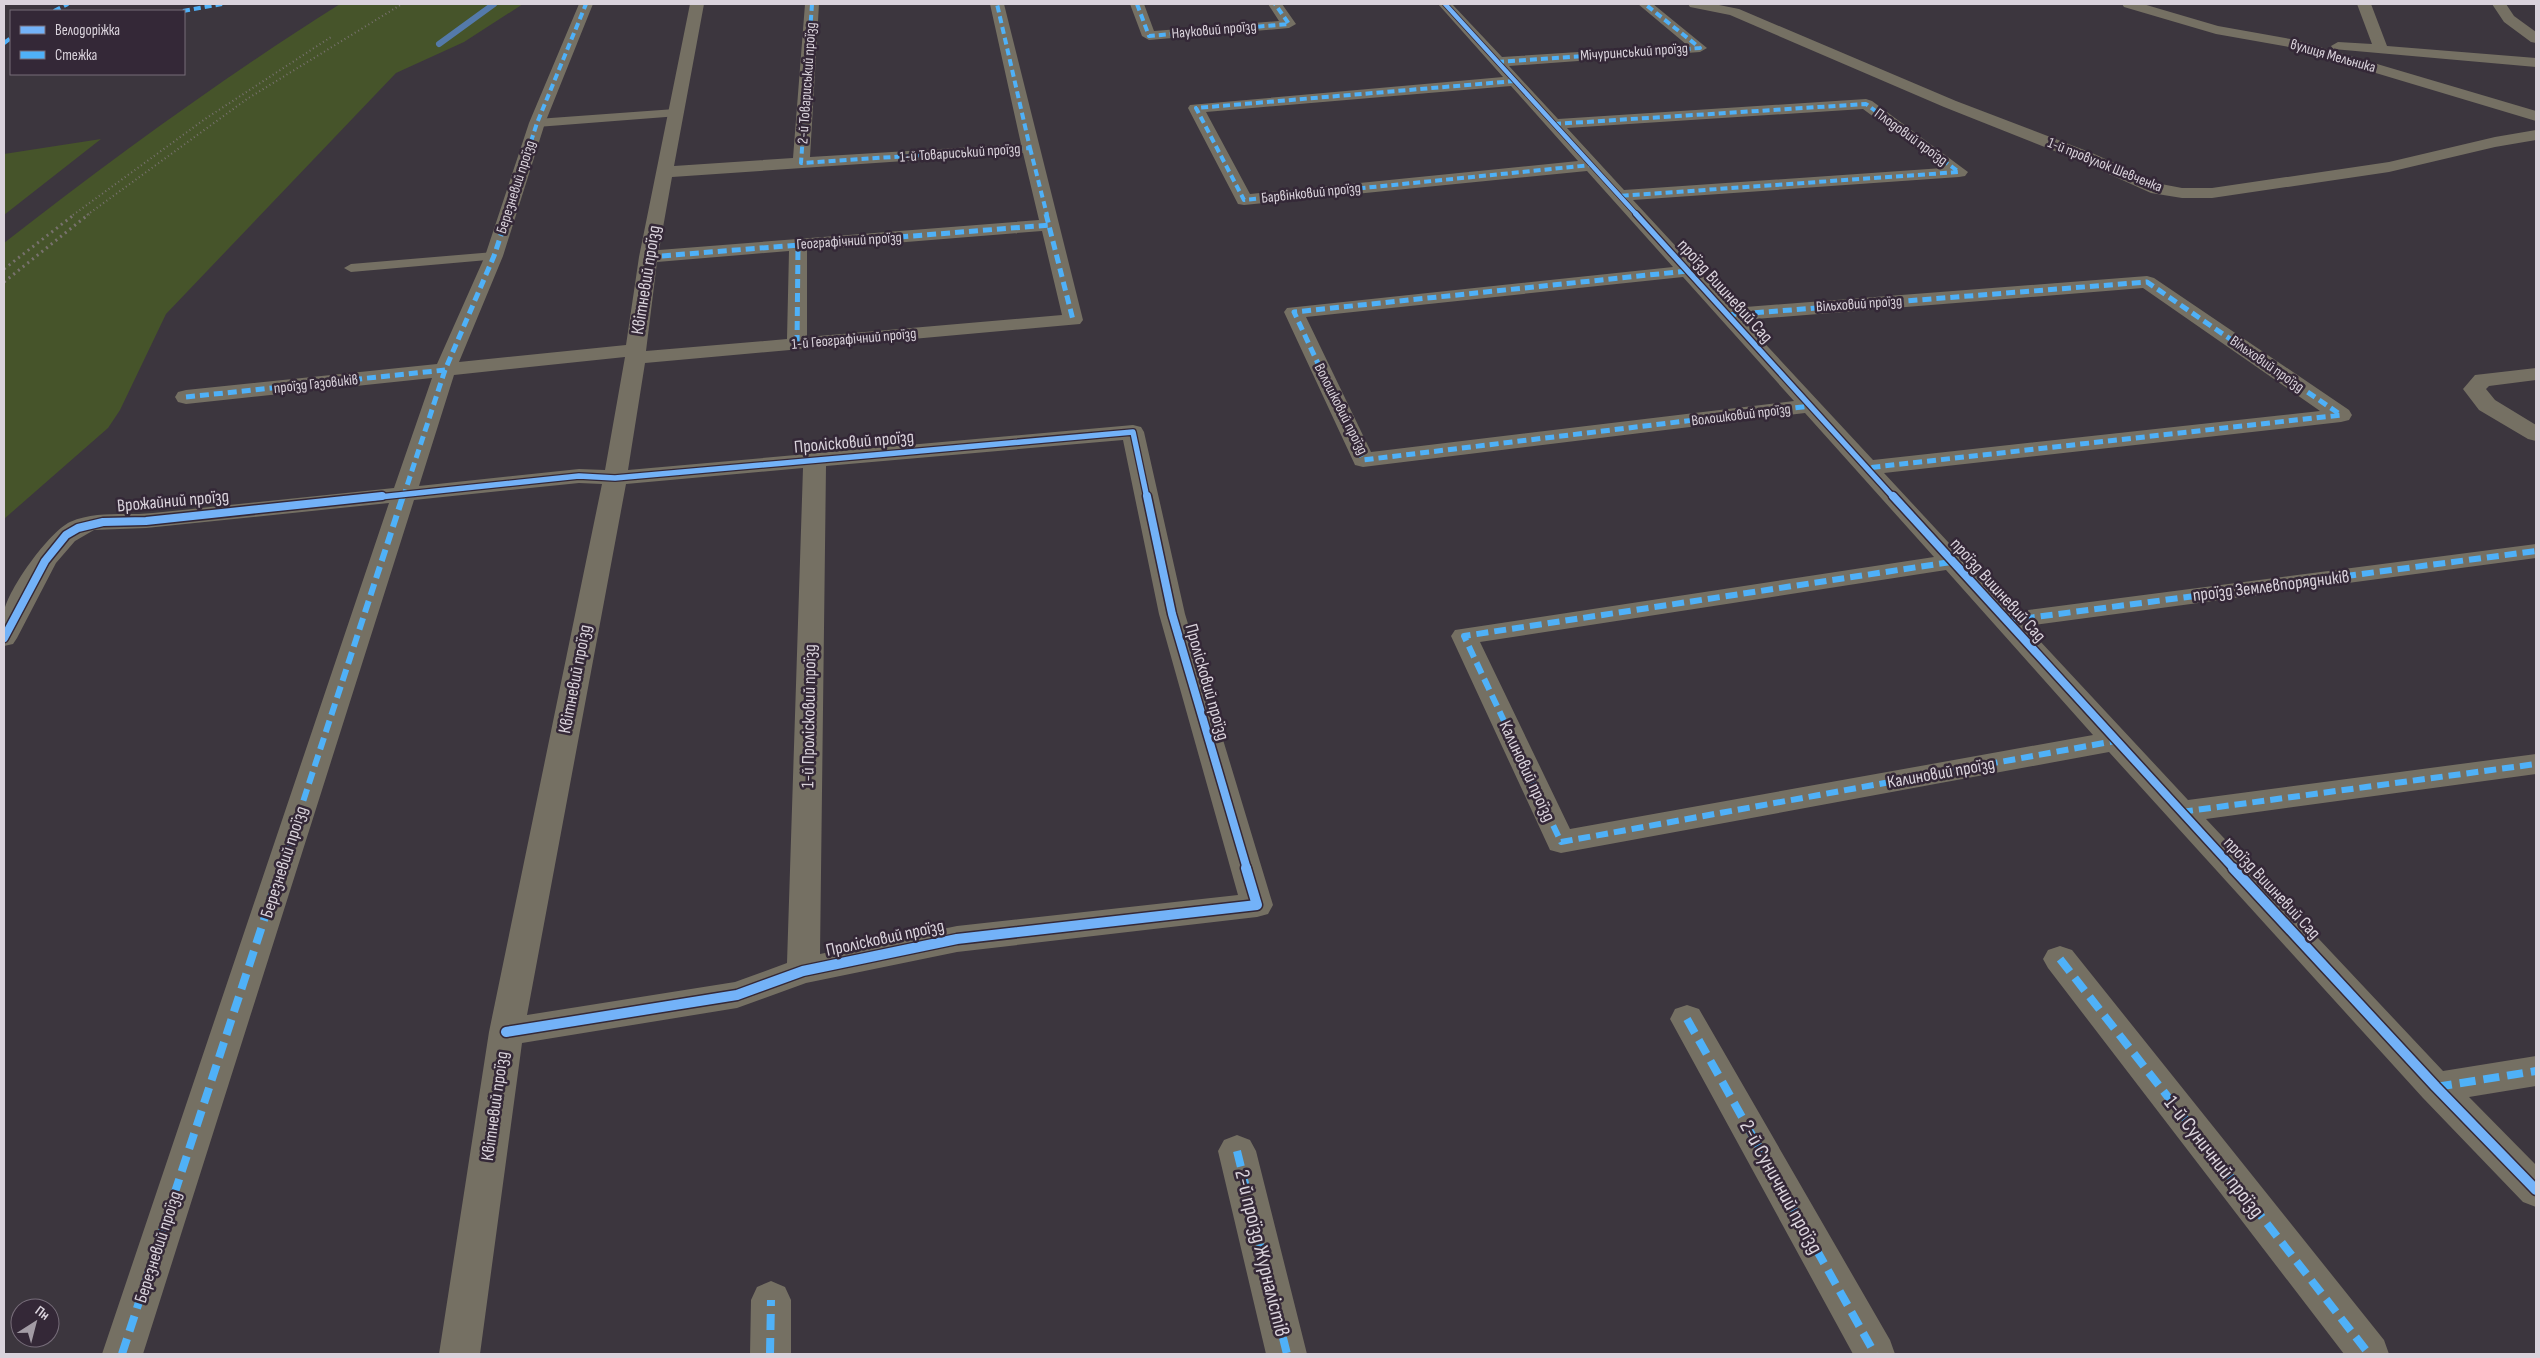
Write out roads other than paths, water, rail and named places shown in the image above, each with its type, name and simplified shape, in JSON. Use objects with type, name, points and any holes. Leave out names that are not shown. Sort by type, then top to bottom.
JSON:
[{"type":"street","name":"Березневий проїзд","points":[[122,1354],[406,494],[445,370],[494,256],[537,123],[586,4]]},
{"type":"street","name":"Квітневий проїзд","points":[[459,1354],[506,1032],[614,478],[635,354],[648,257],[697,4]]},
{"type":"street","name":"2-й Товариський проїзд","points":[[801,163],[812,4]]},
{"type":"street","name":"1-й Товариський проїзд","points":[[664,172],[1030,148],[996,4]]},
{"type":"street","name":"Науковий проїзд","points":[[1137,4],[1148,36],[1289,24],[1275,4]]},
{"type":"street","name":"проїзд Вишневий Сад","points":[[1445,4],[2114,741],[2436,1087],[2536,1190]]},
{"type":"street","name":"Мічуринський проїзд","points":[[1498,62],[1700,48],[1645,4]]},
{"type":"street","name":"1-й провулок Шевченка","points":[[1694,4],[1734,12],[1950,104],[2086,157],[2142,183],[2157,189],[2182,193],[2212,193],[2389,167],[2495,142],[2536,136]]},
{"type":"street","name":"вулиця Мельника","points":[[2129,4],[2216,30],[2291,43],[2536,116]]},
{"type":"street","points":[[2364,4],[2381,49]]},
{"type":"street","points":[[2499,4],[2509,19],[2536,39]]},
{"type":"street","points":[[2291,43],[2536,63]]},
{"type":"street","name":"Барвінковий проїзд","points":[[1515,81],[1196,108],[1244,200],[1591,165]]},
{"type":"street","name":"Плодовий проїзд","points":[[1554,124],[1866,104],[1959,172],[1620,196]]},
{"type":"street","points":[[1030,148],[1050,226]]},
{"type":"street","name":"Географічний проїзд","points":[[648,257],[1050,226]]},
{"type":"street","name":"1-й Географічний проїзд","points":[[635,354],[797,344],[1073,320],[1050,226]]},
{"type":"street","points":[[797,344],[798,245]]},
{"type":"street","name":"Волошковий проїзд","points":[[1687,271],[1294,312],[1362,460],[1810,406]]},
{"type":"street","name":"Вільховий проїзд","points":[[1727,315],[2147,282],[2341,415],[1866,468]]},
{"type":"street","points":[[445,370],[635,354]]},
{"type":"street","name":"проїзд Газовиків","points":[[186,397],[445,370]]},
{"type":"street","points":[[2536,374],[2484,380],[2474,389],[2488,405],[2536,434]]},
{"type":"street","name":"Пролісковий проїзд","points":[[406,494],[578,476],[614,478],[1133,432],[1172,614],[1257,905],[957,939],[803,971],[737,995],[506,1032]]},
{"type":"street","name":"1-й Пролісковий проїзд","points":[[803,971],[815,460]]},
{"type":"street","name":"Врожайний проїзд","points":[[4,638],[51,549],[77,528],[103,522],[146,520],[406,494]]},
{"type":"street","name":"проїзд Землевпорядників","points":[[2005,621],[2536,551]]},
{"type":"street","name":"Калиновий проїзд","points":[[1951,562],[1464,636],[1561,842],[2114,741]]},
{"type":"street","points":[[2182,812],[2536,764]]},
{"type":"street","name":"1-й Суничний проїзд","points":[[2060,960],[2368,1354]]},
{"type":"street","name":"2-й Суничний проїзд","points":[[1687,1019],[1875,1354]]},
{"type":"street","points":[[2436,1087],[2536,1071]]},
{"type":"street","name":"2-й проїзд Журналістів","points":[[1237,1151],[1287,1354]]},
{"type":"street","points":[[770,1354],[771,1300]]},
{"type":"lane","points":[[537,123],[675,114]]},
{"type":"lane","points":[[351,268],[494,256]]},
{"type":"waterway","points":[[439,44],[494,4]]},
{"type":"railway","points":[[87,215],[247,99],[402,4]]},
{"type":"railway","points":[[73,215],[205,119],[331,37]]},
{"type":"railway","points":[[4,269],[75,214]]},
{"type":"railway","points":[[4,282],[89,214]]}]
